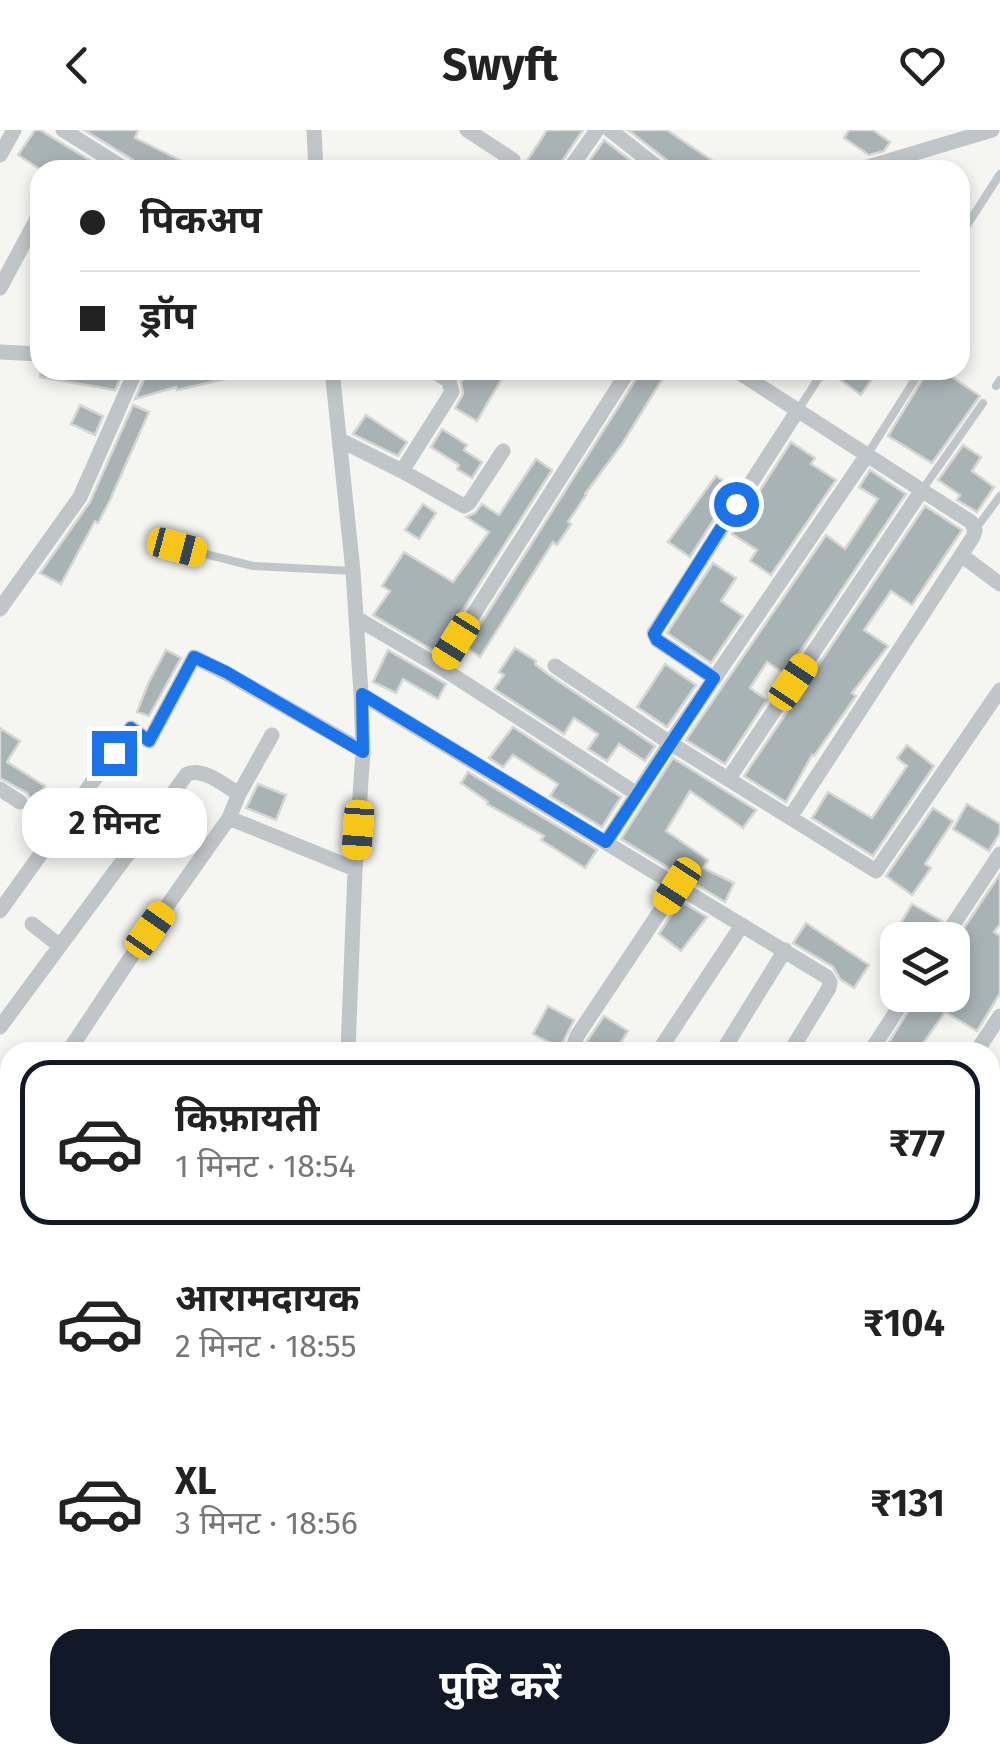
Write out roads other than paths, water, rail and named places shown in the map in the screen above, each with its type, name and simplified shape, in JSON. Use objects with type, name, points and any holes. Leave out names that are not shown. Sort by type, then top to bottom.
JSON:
[{"type":"street","points":[[0,156],[14,130]]},
{"type":"street","points":[[63,130],[111,160]]},
{"type":"street","points":[[314,130],[316,160]]},
{"type":"street","points":[[467,130],[513,160]]},
{"type":"street","points":[[576,160],[597,130]]},
{"type":"street","points":[[610,130],[648,160]]},
{"type":"street","points":[[892,160],[992,130]]},
{"type":"street","points":[[0,288],[30,232]]},
{"type":"street","points":[[0,352],[30,354]]},
{"type":"street","points":[[0,609],[80,496],[132,380]]},
{"type":"street","points":[[333,380],[362,694],[363,752],[348,1042]]},
{"type":"street","points":[[402,471],[452,392],[447,380]]},
{"type":"street","points":[[440,668],[623,380]]},
{"type":"street","points":[[756,380],[971,522],[976,530],[791,816]]},
{"type":"street","points":[[714,678],[657,640],[654,634],[798,410]]},
{"type":"street","points":[[340,440],[464,506],[503,451]]},
{"type":"street","points":[[606,842],[867,455]]},
{"type":"street","points":[[728,778],[922,490]]},
{"type":"street","points":[[961,555],[1000,584]]},
{"type":"street","points":[[356,618],[637,794]]},
{"type":"street","points":[[0,911],[131,728],[149,741],[194,657],[363,752]]},
{"type":"street","points":[[555,666],[876,872],[1000,690]]},
{"type":"street","points":[[362,694],[827,977],[830,988],[796,1042]]},
{"type":"street","points":[[75,1042],[228,818],[272,734]]},
{"type":"street","points":[[0,1027],[186,774],[201,772],[238,794]]},
{"type":"street","points":[[0,790],[20,802]]},
{"type":"street","points":[[228,818],[355,869]]},
{"type":"street","points":[[956,922],[1000,854]]},
{"type":"street","points":[[575,1042],[677,886]]},
{"type":"street","points":[[32,924],[60,946]]},
{"type":"street","points":[[665,1042],[742,925]]},
{"type":"street","points":[[728,1042],[785,950]]},
{"type":"street","points":[[877,1042],[897,1012]]},
{"type":"street","points":[[983,1042],[1000,1016]]},
{"type":"lane","points":[[970,220],[1000,174]]},
{"type":"lane","points":[[798,410],[818,380]]},
{"type":"lane","points":[[867,455],[916,380]]},
{"type":"lane","points":[[922,490],[983,403]]},
{"type":"lane","points":[[976,530],[1000,496]]},
{"type":"lane","points":[[177,547],[253,566],[353,571]]}]
